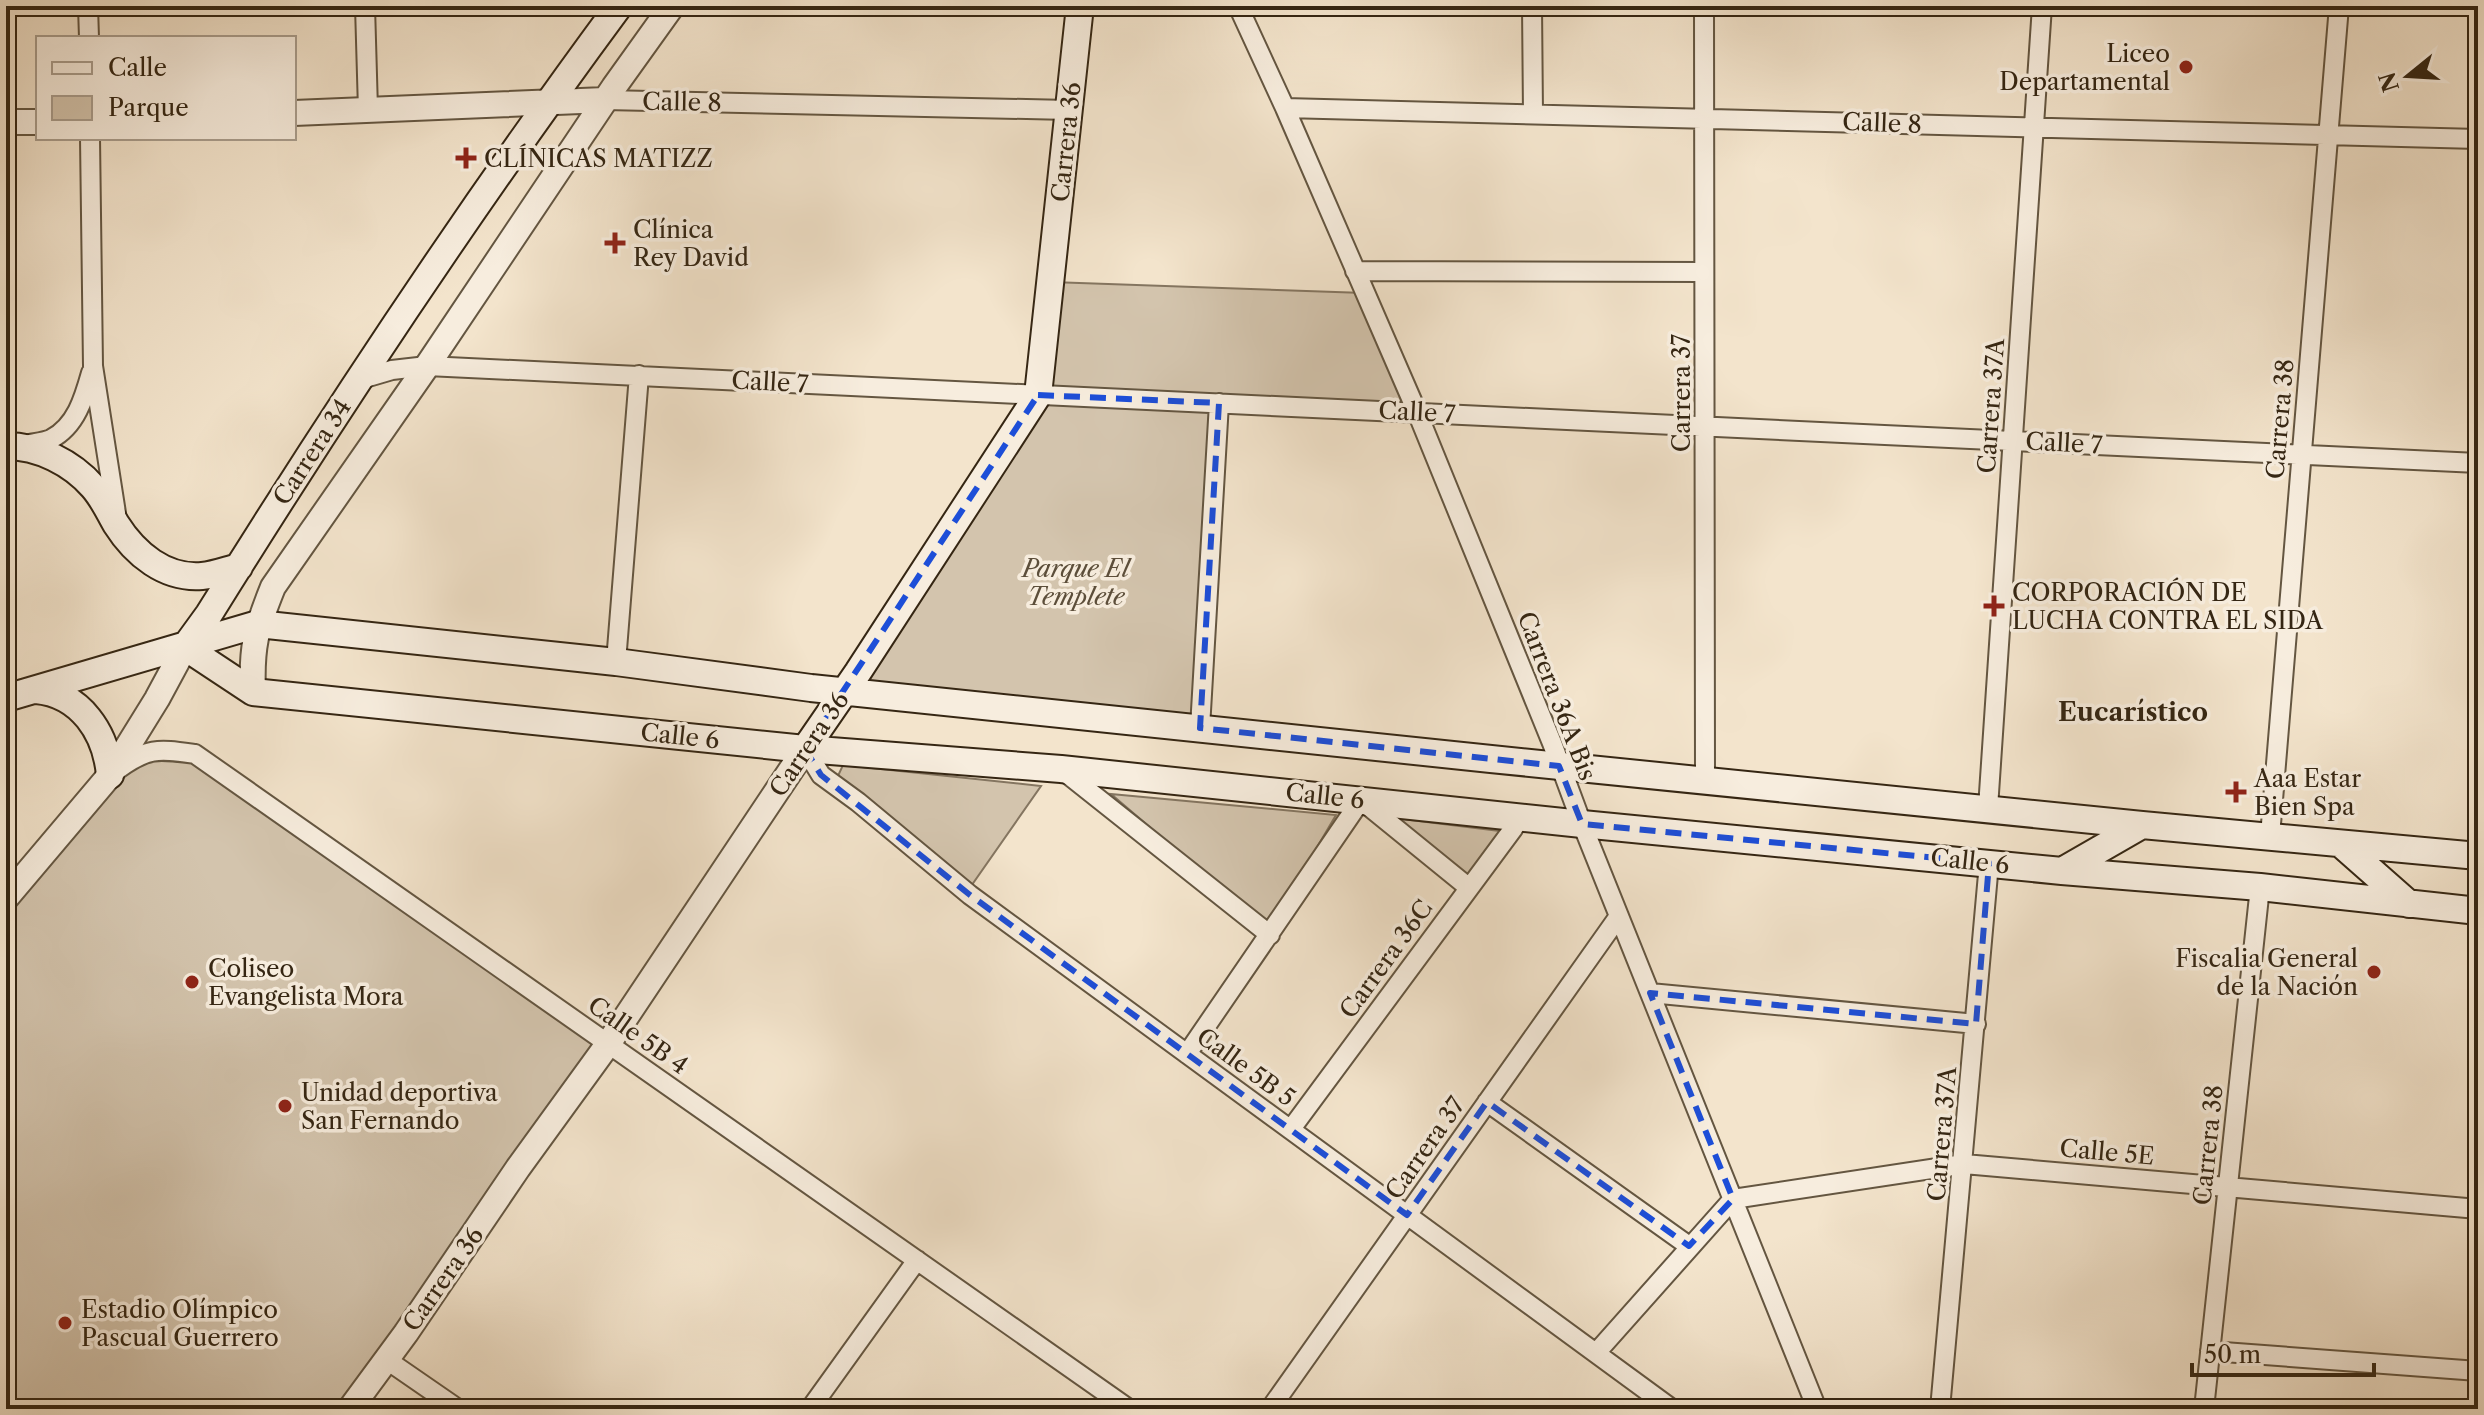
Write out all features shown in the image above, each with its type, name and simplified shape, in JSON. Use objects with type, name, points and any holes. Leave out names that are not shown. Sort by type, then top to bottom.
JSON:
[{"type":"main road","name":"Carrera 34","points":[[185,647],[358,380],[548,103],[619,6]]},
{"type":"main road","name":"Carrera 36","points":[[805,749],[1038,395],[1080,6]]},
{"type":"main road","points":[[14,446],[66,463],[80,474],[96,490],[133,548],[160,568],[178,574],[202,576],[239,567]]},
{"type":"main road","points":[[6,698],[258,624],[616,662],[844,692],[2142,825],[2478,856]]},
{"type":"main road","name":"Calle 6","points":[[185,647],[253,692],[805,749],[1061,769],[1582,824],[2260,887],[2478,911]]},
{"type":"main road","points":[[33,690],[52,692],[88,716],[100,734],[108,755],[110,775]]},
{"type":"main road","points":[[2062,871],[2142,825]]},
{"type":"main road","points":[[2341,844],[2409,904]]},
{"type":"street","points":[[88,6],[89,36]]},
{"type":"street","points":[[365,6],[368,110]]},
{"type":"street","name":"Carrera 34","points":[[253,692],[252,659],[258,624],[273,587],[672,6]]},
{"type":"street","name":"Carrera 36A Bis","points":[[1238,6],[1417,412],[1817,1409]]},
{"type":"street","points":[[1532,6],[1533,114]]},
{"type":"street","name":"Carrera 37","points":[[1704,6],[1705,780]]},
{"type":"street","name":"Carrera 37A","points":[[1988,808],[2042,6]]},
{"type":"street","name":"Carrera 38","points":[[2270,836],[2339,6]]},
{"type":"street","name":"Calle 8","points":[[296,113],[605,100],[1069,110]]},
{"type":"street","name":"Calle 8","points":[[1285,108],[2478,139]]},
{"type":"street","points":[[6,122],[36,122]]},
{"type":"street","points":[[90,140],[93,366],[118,527]]},
{"type":"street","points":[[1355,271],[1704,272]]},
{"type":"street","points":[[14,446],[50,439],[67,426],[79,409],[93,366]]},
{"type":"street","name":"Calle 7","points":[[358,380],[392,370],[427,366],[2478,463]]},
{"type":"street","points":[[616,662],[639,375]]},
{"type":"street","points":[[1200,728],[1219,403]]},
{"type":"street","name":"Carrera 34","points":[[6,898],[110,775],[185,647]]},
{"type":"street","name":"Carrera 36","points":[[350,1409],[608,1044],[805,749]]},
{"type":"street","name":"Calle 5B 5","points":[[805,749],[821,775],[970,895],[1672,1409]]},
{"type":"street","name":"Calle 5B 4","points":[[110,775],[151,750],[195,754],[1129,1409]]},
{"type":"street","points":[[1061,769],[1270,935]]},
{"type":"street","points":[[1187,1054],[1361,800],[1468,887]]},
{"type":"street","name":"Carrera 36C","points":[[1291,1129],[1520,817]]},
{"type":"street","name":"Carrera 37A","points":[[1940,1409],[1989,863]]},
{"type":"street","name":"Carrera 38","points":[[2204,1409],[2260,887]]},
{"type":"street","name":"Carrera 37","points":[[1270,1409],[1619,916]]},
{"type":"street","points":[[1650,993],[1976,1024]]},
{"type":"street","points":[[1487,1102],[1689,1246]]},
{"type":"street","name":"Calle 5E","points":[[1733,1199],[1964,1164],[2478,1209]]},
{"type":"street","points":[[1596,1353],[1733,1199]]},
{"type":"street","points":[[810,1409],[917,1260]]},
{"type":"street","points":[[2210,1351],[2478,1371]]},
{"type":"street","points":[[387,1360],[458,1409]]},
{"type":"highlighted area","points":[[1038,395],[1219,403],[1200,728],[1559,766],[1582,824],[1989,863],[1976,1024],[1650,993],[1733,1199],[1689,1246],[1487,1102],[1407,1215],[970,895],[821,775],[805,749]]},
{"type":"green space","name":"Parque El Templete","points":[[1051,282],[1364,293],[1417,412],[1219,403],[1200,728],[873,694],[858,672],[1038,395]]},
{"type":"green space","name":"Unidad deportiva San Fernando","points":[[195,754],[608,1044],[350,1409],[6,1409],[6,898],[132,759]]},
{"type":"green space","points":[[843,765],[1041,786],[969,889],[837,778]]},
{"type":"green space","points":[[1111,794],[1336,815],[1269,929]]},
{"type":"green space","points":[[1394,818],[1508,832],[1467,882]]},
{"type":"place","name":"Liceo Departamental","points":[[2186,67]]},
{"type":"place","name":"CLÍNICAS MATIZZ","points":[[466,158]]},
{"type":"place","name":"Clínica Rey David","points":[[615,243]]},
{"type":"place","name":"CORPORACIÓN DE LUCHA CONTRA EL SIDA","points":[[1994,606]]},
{"type":"place","name":"Aaa Estar Bien Spa","points":[[2236,792]]},
{"type":"place","name":"Fiscalia General de la Nación","points":[[2374,972]]},
{"type":"place","name":"Coliseo Evangelista Mora","points":[[192,982]]},
{"type":"place","name":"Unidad deportiva San Fernando","points":[[285,1106]]},
{"type":"place","name":"Estadio Olímpico Pascual Guerrero","points":[[65,1323]]},
{"type":"district","name":"Eucarístico","points":[[2133,712]]}]
